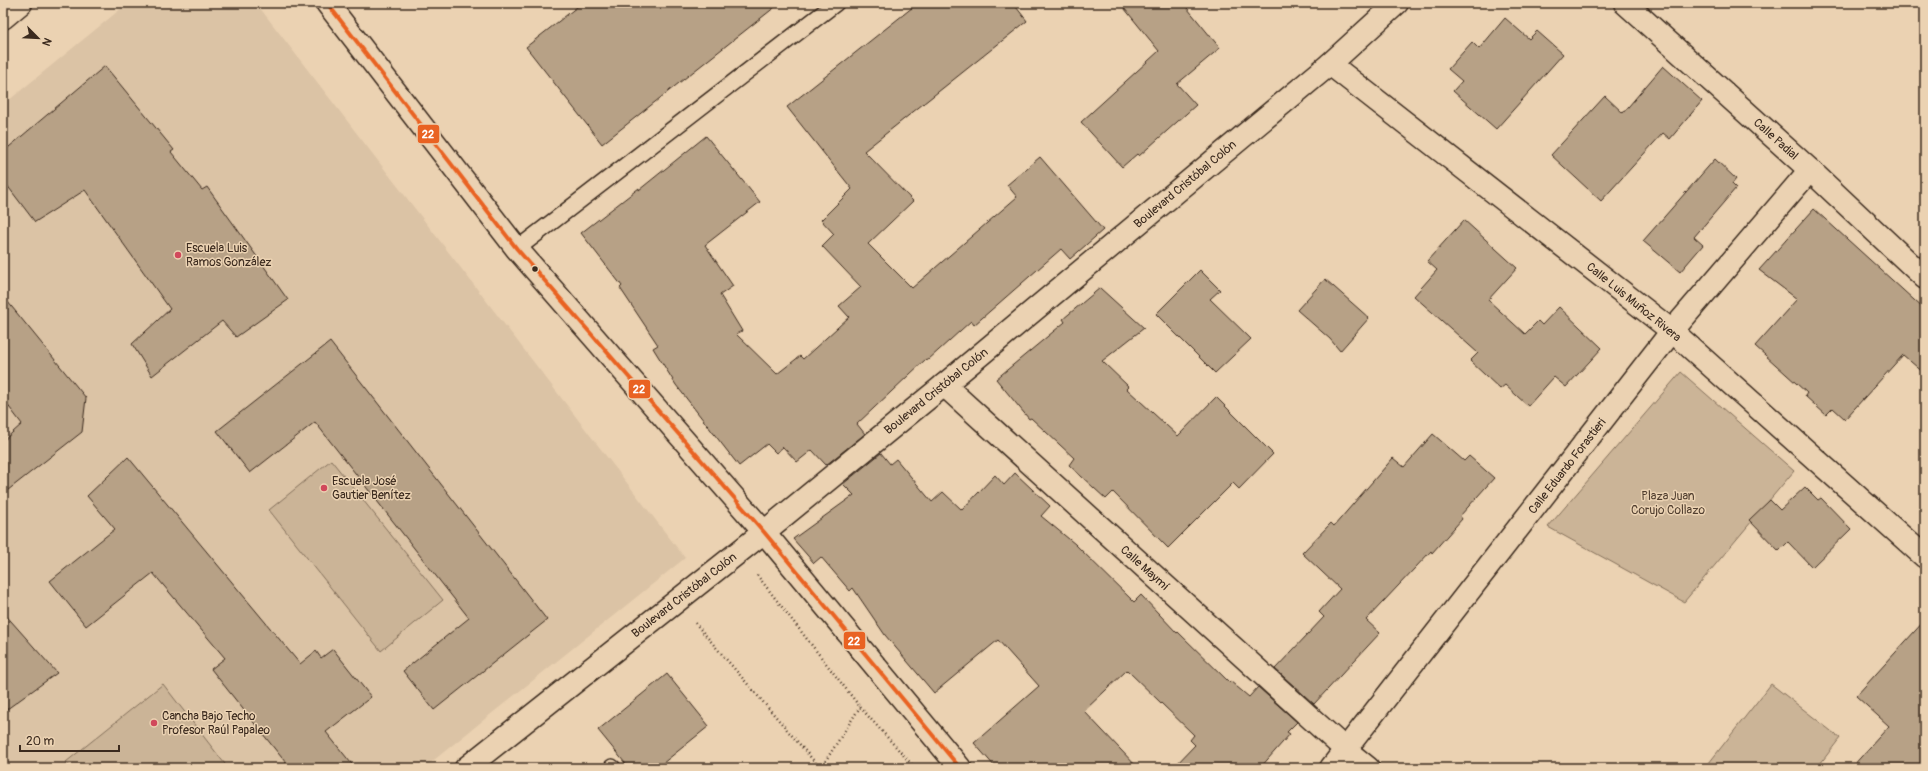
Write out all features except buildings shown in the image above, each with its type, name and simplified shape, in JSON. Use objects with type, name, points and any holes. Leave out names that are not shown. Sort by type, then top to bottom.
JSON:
[{"type":"main road","points":[[3,18],[21,3]]},
{"type":"main road","points":[[327,3],[517,249],[764,532],[960,768]]},
{"type":"main road","name":"Boulevard Cristóbal Colón","points":[[466,768],[764,532],[944,385],[1330,64],[1397,3]]},
{"type":"main road","name":"Calle Padial","points":[[1625,3],[1810,170],[1925,278]]},
{"type":"main road","name":"Calle Luis Muñoz Rivera","points":[[1330,64],[1672,332],[1925,557]]},
{"type":"main road","name":"Calle Eduardo Forastieri","points":[[1331,768],[1346,751],[1672,332],[1810,170]]},
{"type":"main road","name":"Calle Maymí","points":[[944,385],[1346,751],[1368,768]]},
{"type":"lane","points":[[517,249],[836,3]]},
{"type":"path","points":[[753,570],[860,707],[915,768]]},
{"type":"path","points":[[690,618],[821,768],[860,707]]},
{"type":"shaded area","name":"Escuela José Gautier Benítez","points":[[128,3],[256,3],[685,558],[424,768],[3,768],[3,105]]},
{"type":"green space","name":"Plaza Juan Corujo Collazo","points":[[1681,372],[1794,471],[1684,602],[1548,527]]},
{"type":"green space","points":[[331,460],[443,600],[381,651],[269,510]]},
{"type":"green space","name":"Cancha Bajo Techo Profesor Raúl Papaleo","points":[[163,684],[228,768],[71,768],[66,762]]},
{"type":"green space","points":[[1771,684],[1840,738],[1817,768],[1705,768]]},
{"type":"transit line","name":"22","points":[[327,3],[517,249],[764,532],[960,768]]},
{"type":"place","name":"Escuela Luis Ramos González","points":[[178,255]]},
{"type":"place","name":"Escuela José Gautier Benítez","points":[[324,488]]},
{"type":"place","name":"Cancha Bajo Techo Profesor Raúl Papaleo","points":[[154,723]]}]
